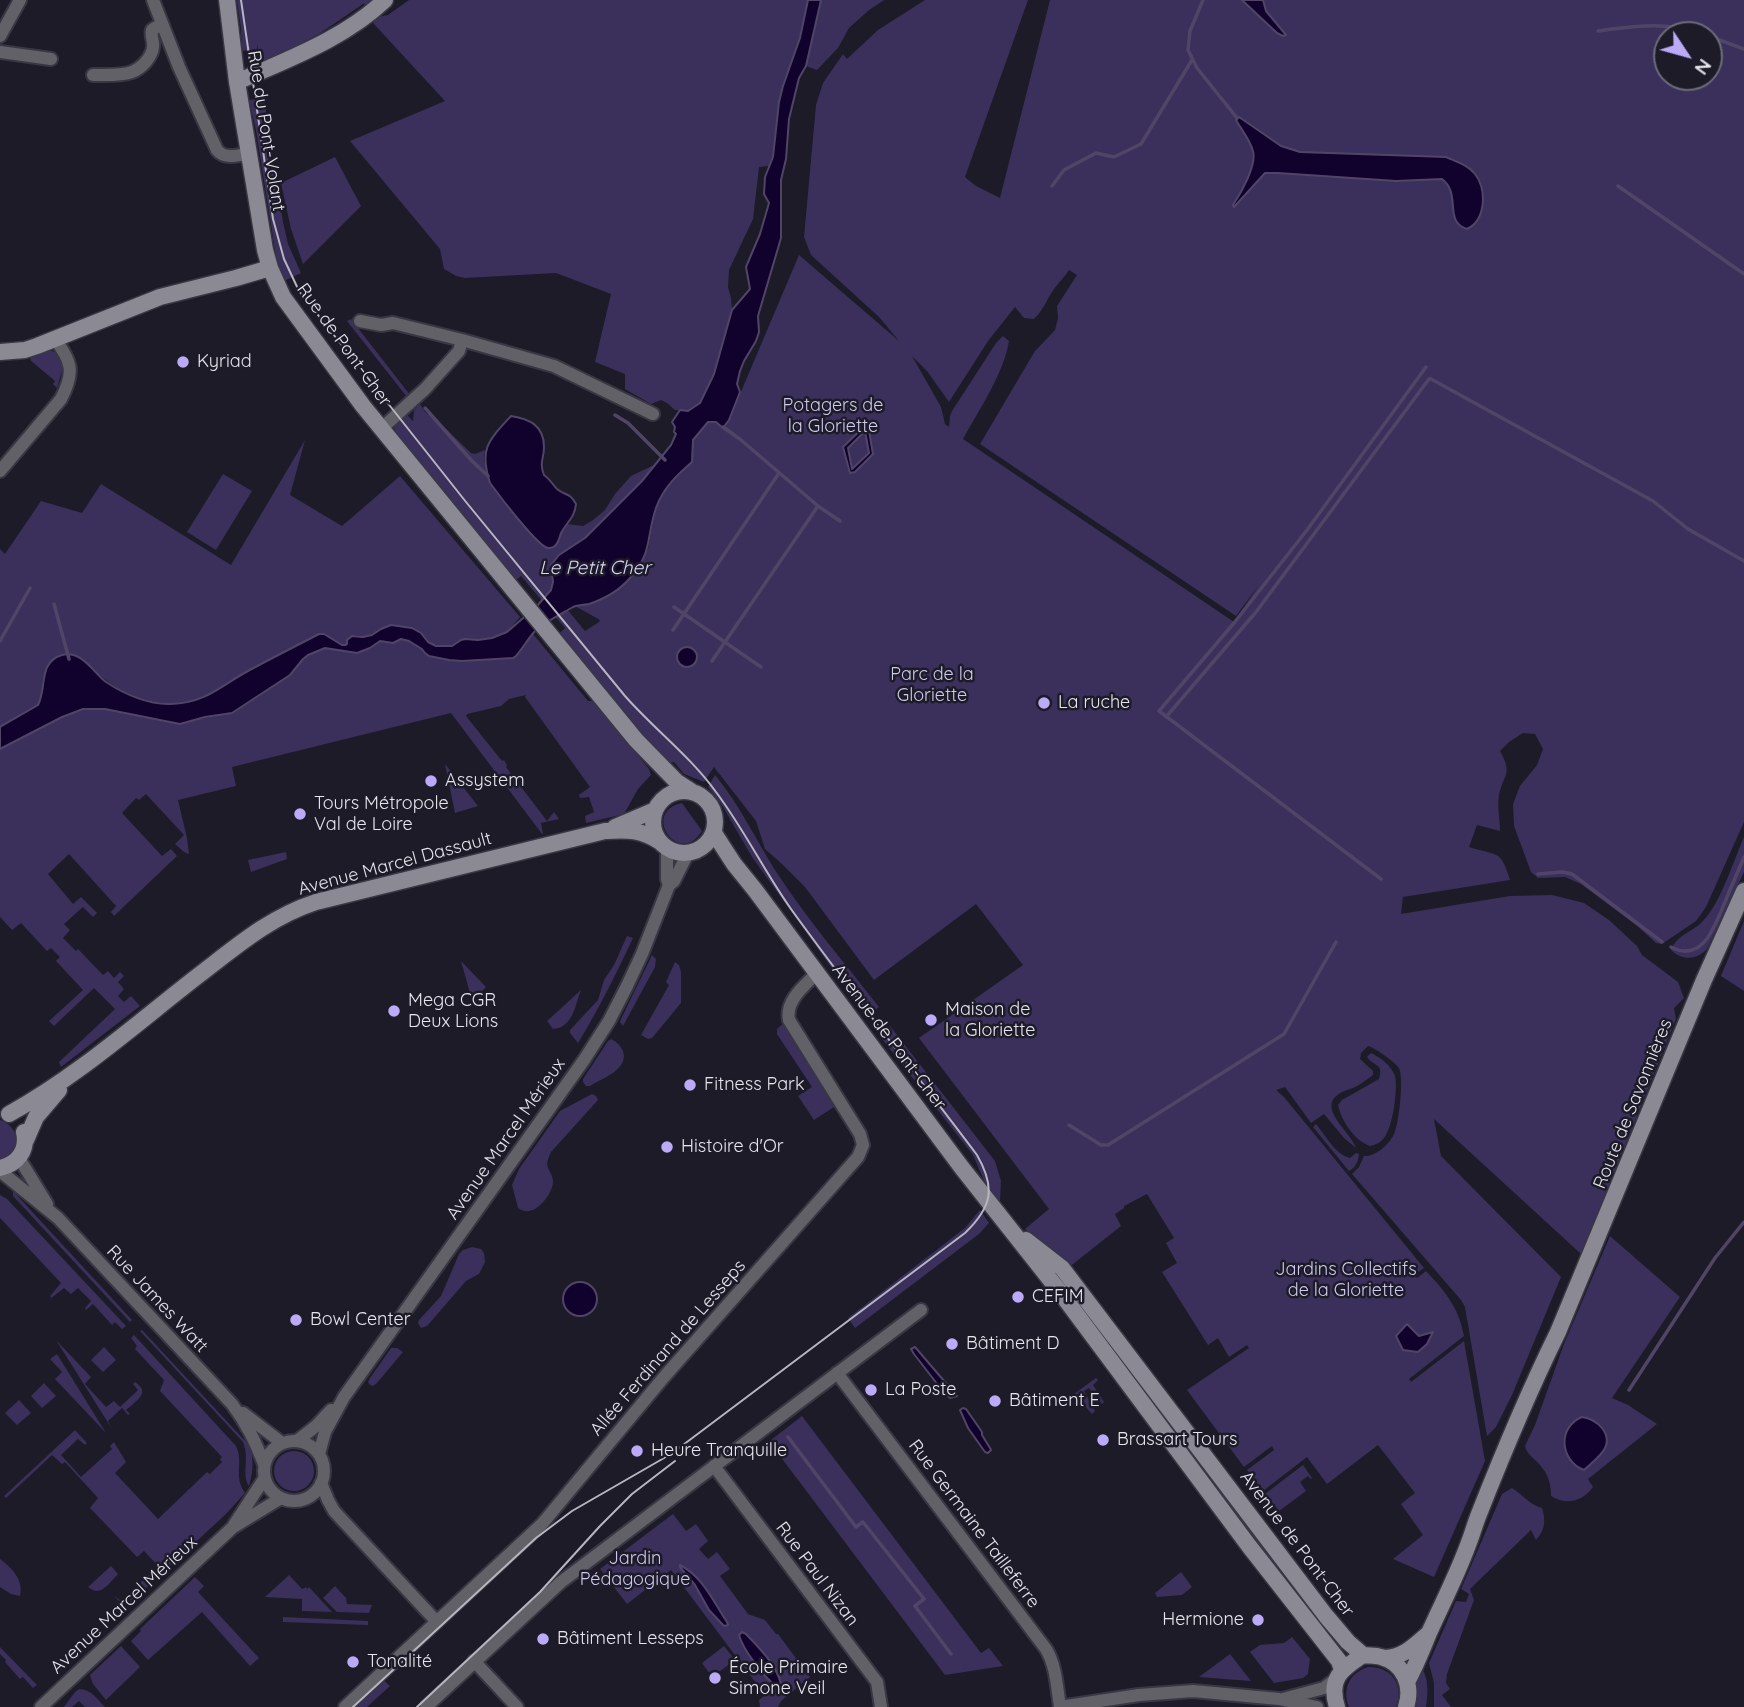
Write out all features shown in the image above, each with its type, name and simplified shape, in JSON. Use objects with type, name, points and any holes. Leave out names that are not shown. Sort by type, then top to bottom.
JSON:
[{"type":"main road","name":"Rue du Pont-Volant","points":[[227,0],[237,82],[270,268]]},
{"type":"main road","points":[[237,82],[330,40],[368,15],[385,0]]},
{"type":"main road","points":[[0,352],[25,350],[160,297],[270,268]]},
{"type":"main road","name":"Rue de Pont-Cher","points":[[270,268],[291,309],[381,429],[653,759]]},
{"type":"main road","points":[[653,759],[677,782],[706,800],[715,815],[714,833],[705,845],[694,851],[677,853],[664,845],[653,827],[653,818],[659,805],[671,794],[691,791]]},
{"type":"main road","points":[[653,759],[658,772],[659,805]]},
{"type":"main road","name":"Avenue Marcel Dassault","points":[[605,831],[659,805]]},
{"type":"main road","name":"Avenue Marcel Dassault","points":[[5,1112],[35,1099],[77,1071],[257,930],[292,911],[316,902],[605,831],[640,832],[664,845]]},
{"type":"main road","name":"Avenue de Pont-Cher","points":[[714,833],[734,864],[1013,1234],[1060,1292],[1249,1546],[1339,1661],[1340,1674]]},
{"type":"main road","name":"Avenue de Pont-Cher","points":[[694,851],[734,864]]},
{"type":"main road","name":"Route de Savonnières","points":[[1408,1682],[1744,891]]},
{"type":"main road","name":"Avenue Marcel Dassault","points":[[19,1158],[36,1117],[77,1071]]},
{"type":"main road","points":[[5,1112],[21,1124],[26,1140]]},
{"type":"main road","points":[[0,1170],[19,1158]]},
{"type":"main road","name":"Avenue de Pont-Cher","points":[[1013,1234],[1023,1238],[1062,1268],[1326,1616],[1363,1655]]},
{"type":"main road","name":"Route de Savonnières","points":[[1385,1658],[1409,1651],[1430,1632]]},
{"type":"main road","points":[[1337,1707],[1334,1695],[1340,1674],[1352,1661],[1363,1655],[1385,1658],[1399,1668],[1408,1682],[1406,1707]]},
{"type":"street","points":[[0,37],[20,0]]},
{"type":"street","points":[[153,0],[178,67],[216,150],[222,156],[250,153]]},
{"type":"street","points":[[93,75],[126,73],[138,69],[152,52],[151,33],[162,25]]},
{"type":"street","points":[[0,52],[51,59]]},
{"type":"street","points":[[360,321],[381,326],[393,323],[554,366],[653,414]]},
{"type":"street","points":[[0,471],[65,392],[71,369],[66,354],[55,339]]},
{"type":"street","points":[[381,429],[425,389],[459,351],[462,340]]},
{"type":"street","name":"Avenue Marcel Mérieux","points":[[664,845],[669,885]]},
{"type":"street","name":"Avenue Marcel Mérieux","points":[[319,1454],[325,1432],[344,1397],[584,1060],[609,1020],[642,954],[669,885],[694,851]]},
{"type":"street","name":"Allée Ferdinand de Lesseps","points":[[345,1707],[542,1524],[664,1377],[858,1157],[863,1145],[860,1134],[789,1020],[792,1001],[817,973]]},
{"type":"street","name":"Rue James Watt","points":[[19,1158],[58,1218],[232,1404],[247,1425],[264,1464]]},
{"type":"street","name":"Rue James Watt","points":[[0,1170],[58,1218]]},
{"type":"street","points":[[426,1707],[561,1582],[921,1310]]},
{"type":"street","name":"Rue Germaine Tailleferre","points":[[837,1373],[1045,1648],[1055,1675],[1060,1707]]},
{"type":"street","name":"Avenue Marcel Mérieux","points":[[297,1441],[344,1397]]},
{"type":"street","name":"Rue James Watt","points":[[232,1404],[282,1443]]},
{"type":"street","points":[[297,1441],[305,1443],[319,1454],[323,1468],[317,1490],[303,1500],[296,1501],[274,1494],[264,1479],[264,1464],[274,1448],[282,1443],[297,1441]]},
{"type":"street","name":"Rue Paul Nizan","points":[[714,1466],[877,1682],[881,1707]]},
{"type":"street","name":"Avenue Marcel Mérieux","points":[[232,1528],[264,1479]]},
{"type":"street","points":[[321,1483],[334,1511],[437,1622]]},
{"type":"street","name":"Avenue Marcel Mérieux","points":[[41,1707],[232,1528],[281,1498]]},
{"type":"street","points":[[303,1500],[334,1511]]},
{"type":"street","points":[[474,1661],[517,1707]]},
{"type":"street","points":[[1060,1707],[1139,1695],[1193,1691],[1239,1701],[1279,1699],[1324,1688],[1340,1674]]},
{"type":"street","points":[[1279,1699],[1317,1707]]},
{"type":"green space","points":[[237,0],[385,0],[378,7],[363,4],[319,34],[260,65],[257,43],[257,49],[242,51]]},
{"type":"green space","points":[[409,0],[808,0],[800,38],[779,102],[773,157],[769,166],[759,167],[753,219],[729,270],[728,287],[732,310],[714,374],[700,403],[688,411],[675,410],[661,400],[651,404],[625,389],[625,374],[595,362],[611,294],[556,273],[465,278],[444,269],[440,249],[350,141],[445,101],[373,23],[377,17],[388,15]]},
{"type":"green space","points":[[821,0],[884,0],[849,28],[838,48],[817,70],[806,66]]},
{"type":"green space","points":[[925,0],[1028,0],[965,177],[1000,198],[1050,0],[1744,0],[1744,822],[1706,907],[1696,921],[1662,944],[1656,943],[1581,884],[1565,877],[1538,878],[1531,872],[1514,826],[1513,804],[1520,786],[1537,765],[1543,749],[1535,734],[1523,733],[1500,751],[1507,769],[1498,799],[1500,831],[1477,825],[1469,847],[1497,855],[1504,863],[1510,880],[1403,897],[1401,914],[1510,896],[1552,895],[1584,903],[1609,920],[1637,946],[1642,955],[1678,982],[1684,998],[1674,1008],[1676,1019],[1581,1254],[1434,1119],[1441,1156],[1561,1277],[1512,1395],[1496,1427],[1487,1436],[1465,1307],[1352,1174],[1364,1156],[1381,1150],[1394,1134],[1400,1101],[1399,1068],[1368,1046],[1361,1053],[1360,1059],[1373,1071],[1373,1075],[1334,1098],[1332,1105],[1336,1119],[1356,1148],[1324,1114],[1311,1123],[1285,1087],[1276,1090],[1424,1268],[1414,1275],[1417,1278],[1426,1271],[1445,1293],[1462,1326],[1464,1336],[1409,1379],[1411,1382],[1464,1341],[1485,1461],[1434,1577],[1393,1559],[1423,1535],[1401,1504],[1415,1493],[1378,1445],[1327,1484],[1307,1457],[1263,1491],[1247,1470],[1274,1450],[1272,1446],[1244,1467],[1187,1390],[1249,1348],[1247,1345],[1229,1357],[1218,1338],[1208,1345],[1162,1272],[1177,1263],[1166,1243],[1174,1238],[1147,1194],[1115,1214],[1121,1226],[1068,1268],[1025,1229],[1049,1209],[919,1038],[1023,965],[976,904],[874,980],[805,887],[765,849],[756,821],[714,767],[704,782],[684,774],[674,762],[666,763],[560,636],[565,628],[521,576],[515,581],[394,436],[394,429],[399,421],[406,414],[413,421],[414,410],[420,404],[425,412],[471,453],[485,450],[484,460],[490,483],[542,546],[567,524],[583,526],[593,520],[605,510],[631,476],[654,465],[661,457],[642,481],[585,538],[559,555],[551,565],[551,590],[585,631],[599,622],[600,620],[575,606],[588,604],[648,549],[655,510],[662,494],[674,478],[692,462],[693,440],[705,424],[712,421],[719,424],[729,420],[799,255],[899,341],[879,317],[811,255],[804,237],[816,105],[823,83],[843,54],[847,59],[878,30]],"holes":[[[1069,270],[1077,275],[1057,306],[1055,330],[1035,351],[980,444],[1236,616],[1259,585],[1234,622],[963,439],[1002,366],[1009,341],[1003,336],[952,411],[949,427],[945,424],[941,407],[912,356],[927,371],[949,402],[988,341],[1015,307],[1024,318],[1034,319]]]},
{"type":"green space","points":[[264,98],[283,222],[288,244],[301,273],[284,281],[278,269],[249,100]]},
{"type":"green space","points":[[335,157],[361,206],[303,264],[291,229],[281,183]]},
{"type":"green space","points":[[351,319],[410,395],[407,397],[347,321]]},
{"type":"green space","points":[[47,350],[56,353],[63,367],[57,388],[53,384],[55,381],[30,360],[32,356]]},
{"type":"green space","points":[[305,440],[290,495],[342,526],[400,476],[520,617],[507,632],[492,638],[465,639],[449,647],[432,644],[412,628],[391,625],[367,637],[356,635],[346,642],[347,645],[342,645],[324,634],[256,667],[215,692],[183,703],[150,701],[134,696],[119,689],[93,668],[43,678],[38,705],[0,727],[0,549],[5,554],[41,501],[82,513],[101,484],[231,565]]},
{"type":"green space","points":[[223,474],[252,491],[216,550],[187,532]]},
{"type":"green space","points":[[533,634],[588,701],[593,701],[599,707],[649,769],[651,775],[638,789],[624,814],[586,823],[585,816],[594,812],[589,797],[580,798],[579,795],[590,787],[526,695],[509,699],[501,706],[466,716],[502,761],[504,760],[506,767],[547,821],[554,812],[559,819],[541,823],[543,834],[451,713],[232,767],[236,786],[178,800],[189,854],[175,844],[184,835],[146,794],[139,800],[136,798],[122,813],[162,856],[171,849],[177,856],[114,916],[111,912],[116,906],[69,854],[48,874],[73,904],[81,897],[97,913],[93,917],[83,907],[64,924],[70,930],[63,938],[76,951],[78,949],[103,975],[108,971],[114,978],[120,972],[124,976],[118,982],[124,989],[118,996],[124,1002],[131,996],[140,1006],[61,1067],[59,1062],[115,1009],[94,988],[54,1026],[49,1021],[83,990],[56,961],[60,957],[51,948],[47,951],[21,923],[12,930],[0,917],[0,749],[83,709],[201,719],[235,712],[290,675],[308,654],[325,648],[357,653],[380,641],[393,643],[401,639],[409,641],[429,656],[449,660],[508,659],[517,656]]},
{"type":"green space","points":[[445,764],[478,806],[455,813]]},
{"type":"green space","points":[[715,775],[787,888],[879,1007],[867,1017],[752,857],[708,787]]},
{"type":"green space","points":[[682,803],[702,831],[693,841],[683,843],[674,841],[664,826],[664,816],[670,808]]},
{"type":"green space","points":[[1744,837],[1744,872],[1707,949],[1689,958],[1675,954],[1671,950],[1673,945],[1703,921],[1715,903]]},
{"type":"green space","points":[[286,852],[287,859],[251,872],[248,860]]},
{"type":"green space","points":[[1744,921],[1744,991],[1721,976]]},
{"type":"green space","points":[[627,936],[633,938],[578,1043],[570,1030],[598,1000],[604,980]]},
{"type":"green space","points":[[652,955],[656,959],[655,967],[623,1026],[621,1019]]},
{"type":"green space","points":[[461,961],[486,987],[474,999],[471,997]]},
{"type":"green space","points":[[675,962],[681,972],[681,1003],[652,1038],[648,1039],[641,1035],[669,985],[666,982]]},
{"type":"green space","points":[[581,990],[569,1020],[560,1028],[553,1029],[547,1021]]},
{"type":"green space","points":[[785,1022],[837,1105],[814,1120],[798,1096],[812,1087],[777,1034],[777,1029]]},
{"type":"green space","points":[[890,1026],[995,1161],[1001,1181],[1000,1202],[985,1183],[973,1155],[879,1035]]},
{"type":"green space","points":[[611,1039],[623,1051],[622,1063],[607,1076],[586,1086],[583,1079]]},
{"type":"green space","points":[[1371,1053],[1391,1068],[1395,1076],[1396,1090],[1387,1133],[1380,1142],[1370,1146],[1350,1130],[1338,1105],[1379,1079],[1379,1068],[1367,1057]]},
{"type":"green space","points":[[592,1094],[598,1100],[551,1152],[547,1165],[553,1184],[549,1194],[542,1204],[533,1210],[518,1208],[512,1185],[519,1169],[560,1111]]},
{"type":"green space","points":[[0,1120],[13,1129],[16,1140],[12,1152],[0,1161]]},
{"type":"green space","points":[[1316,1124],[1340,1153],[1350,1158],[1356,1153],[1359,1154],[1356,1164],[1349,1171],[1313,1127]]},
{"type":"green space","points":[[13,1191],[132,1320],[130,1322],[13,1196]]},
{"type":"green space","points":[[0,1195],[7,1199],[126,1326],[122,1329],[115,1322],[112,1325],[93,1304],[86,1310],[91,1301],[78,1288],[71,1294],[64,1288],[52,1298],[50,1296],[61,1283],[0,1218]]},
{"type":"green space","points":[[980,1210],[989,1223],[979,1234],[855,1328],[848,1318],[965,1228]]},
{"type":"green space","points":[[1610,1236],[1680,1297],[1612,1398],[1657,1424],[1588,1479],[1593,1487],[1584,1496],[1563,1501],[1551,1496],[1545,1472],[1525,1446],[1564,1344]]},
{"type":"green space","points":[[472,1247],[481,1249],[484,1253],[485,1262],[479,1274],[466,1281],[427,1326],[421,1328],[419,1320],[441,1296],[459,1254]]},
{"type":"green space","points":[[142,1330],[248,1444],[253,1465],[249,1486],[243,1442],[140,1331]]},
{"type":"green space","points":[[134,1335],[236,1446],[241,1487],[245,1493],[132,1601],[129,1598],[122,1604],[113,1595],[121,1601],[158,1566],[144,1551],[137,1557],[90,1508],[98,1498],[65,1462],[62,1464],[52,1455],[6,1498],[4,1496],[75,1430],[87,1443],[85,1445],[78,1439],[61,1455],[81,1477],[112,1449],[110,1446],[114,1442],[126,1462],[115,1473],[158,1519],[207,1472],[210,1474],[222,1462],[222,1457],[160,1391],[164,1380],[135,1349],[137,1346],[131,1338]]},
{"type":"green space","points":[[56,1340],[91,1377],[85,1384],[106,1407],[114,1401],[120,1407],[138,1390],[133,1384],[135,1382],[140,1386],[141,1396],[126,1410],[130,1414],[122,1408],[108,1421],[112,1429]]},
{"type":"green space","points":[[104,1347],[116,1360],[103,1372],[91,1360]]},
{"type":"green space","points":[[391,1348],[403,1352],[377,1383],[370,1385],[370,1378]]},
{"type":"green space","points":[[57,1354],[106,1433],[55,1379],[62,1372],[50,1359]]},
{"type":"green space","points":[[1096,1378],[1098,1380],[1093,1385],[1104,1402],[1102,1404],[1089,1388],[1084,1391],[1095,1411],[1092,1414],[1074,1394]]},
{"type":"green space","points":[[44,1383],[56,1396],[42,1408],[31,1396]]},
{"type":"green space","points":[[19,1400],[31,1413],[17,1425],[5,1413]]},
{"type":"green space","points":[[802,1416],[981,1653],[989,1648],[1003,1666],[945,1675],[777,1452],[774,1454],[766,1444]]},
{"type":"green space","points":[[294,1451],[302,1452],[308,1457],[313,1463],[313,1479],[308,1485],[302,1490],[294,1491],[286,1490],[280,1485],[275,1479],[274,1471],[275,1463],[280,1457],[286,1452]]},
{"type":"green space","points":[[1303,1465],[1312,1478],[1308,1476],[1300,1482],[1306,1491],[1279,1511],[1265,1494]]},
{"type":"green space","points":[[1512,1488],[1542,1508],[1543,1529],[1536,1540],[1531,1530],[1470,1589],[1474,1600],[1447,1674],[1446,1683],[1450,1689],[1442,1695],[1451,1707],[1434,1707],[1434,1683],[1429,1663],[1456,1601],[1466,1602],[1469,1594],[1461,1589],[1502,1494]]},
{"type":"green space","name":"Jardin Pédagogique","points":[[673,1514],[686,1531],[696,1524],[708,1541],[699,1549],[708,1559],[717,1552],[730,1569],[720,1576],[748,1614],[765,1620],[810,1677],[781,1701],[778,1707],[760,1707],[759,1700],[765,1695],[671,1570],[627,1604],[600,1569]]},
{"type":"green space","points":[[0,1559],[13,1570],[19,1580],[20,1596],[0,1587]]},
{"type":"green space","points":[[111,1566],[118,1574],[108,1585],[97,1591],[88,1587]]},
{"type":"green space","points":[[1181,1572],[1192,1587],[1182,1595],[1157,1597],[1155,1593]]},
{"type":"green space","points":[[289,1575],[302,1589],[309,1587],[332,1612],[302,1611],[302,1599],[265,1597]]},
{"type":"green space","points":[[195,1577],[204,1586],[198,1592],[259,1658],[250,1666],[202,1612],[148,1660],[131,1641],[140,1629]]},
{"type":"green space","points":[[335,1586],[346,1598],[347,1604],[372,1605],[369,1613],[337,1612],[323,1598]]},
{"type":"green space","points":[[283,1617],[368,1621],[368,1625],[283,1622]]},
{"type":"green space","points":[[1292,1637],[1310,1659],[1308,1674],[1303,1678],[1274,1683],[1250,1652],[1260,1645],[1284,1643]]},
{"type":"green space","points":[[121,1646],[140,1667],[106,1700],[93,1684],[90,1675]]},
{"type":"green space","points":[[724,1646],[735,1660],[712,1677],[702,1663]]},
{"type":"green space","points":[[0,1647],[37,1685],[33,1688],[23,1677],[20,1679],[0,1654]]},
{"type":"green space","points":[[1230,1654],[1251,1681],[1199,1677],[1203,1674]]},
{"type":"green space","points":[[1368,1667],[1383,1670],[1394,1678],[1399,1691],[1396,1707],[1349,1707],[1346,1694],[1349,1682],[1356,1673]]},
{"type":"green space","points":[[1422,1668],[1427,1687],[1426,1707],[1416,1707],[1417,1679]]},
{"type":"green space","points":[[381,1678],[390,1686],[367,1707],[350,1707]]},
{"type":"green space","points":[[79,1689],[90,1693],[105,1707],[85,1707],[79,1701],[72,1707],[64,1707]]},
{"type":"water","name":"Le Petit Cher","points":[[808,0],[821,0],[806,66],[799,78],[789,119],[786,159],[781,180],[781,238],[758,316],[759,332],[740,371],[737,384],[740,392],[729,420],[723,428],[716,422],[708,422],[693,440],[692,462],[662,494],[642,560],[626,583],[606,597],[573,607],[545,624],[533,633],[513,658],[449,660],[429,656],[409,641],[401,639],[393,643],[380,641],[357,653],[325,648],[308,655],[290,675],[232,713],[180,724],[105,709],[83,709],[0,749],[0,727],[38,705],[46,669],[54,658],[62,655],[69,654],[81,659],[106,682],[137,698],[163,704],[183,703],[212,693],[319,634],[345,645],[352,636],[372,635],[391,625],[412,628],[436,646],[452,646],[461,640],[492,638],[507,632],[537,606],[551,590],[551,565],[559,555],[585,538],[642,481],[671,445],[676,434],[672,422],[680,410],[688,411],[700,403],[714,374],[732,310],[750,289],[746,267],[769,203],[764,194],[765,177],[773,157],[779,102],[800,38]]},
{"type":"water","points":[[1242,0],[1263,0],[1266,11],[1286,35],[1277,33]]},
{"type":"water","points":[[1239,117],[1281,146],[1300,152],[1446,157],[1466,166],[1475,174],[1483,196],[1481,212],[1478,219],[1467,229],[1460,225],[1454,214],[1451,192],[1442,179],[1396,181],[1278,173],[1265,173],[1234,207],[1251,171],[1254,157],[1250,143],[1236,120]]},
{"type":"water","points":[[511,416],[529,421],[538,428],[543,439],[544,475],[576,504],[557,543],[551,548],[536,539],[490,483],[485,462],[488,446],[496,432]]},
{"type":"water","points":[[866,425],[873,454],[855,472],[850,473],[843,447]],"holes":[[[865,431],[869,453],[852,469],[848,448]]]},
{"type":"water","points":[[683,647],[691,647],[697,657],[691,667],[683,667],[677,661],[677,653]]},
{"type":"water","points":[[580,1282],[592,1287],[597,1299],[592,1311],[580,1316],[568,1311],[563,1299],[568,1287]]},
{"type":"water","points":[[1407,1324],[1419,1336],[1433,1332],[1427,1344],[1418,1352],[1403,1350],[1396,1336]]},
{"type":"water","points":[[915,1347],[957,1396],[950,1398],[938,1385],[914,1354],[911,1349]]},
{"type":"water","points":[[963,1408],[982,1432],[991,1450],[988,1453],[968,1428],[960,1410]]},
{"type":"water","points":[[1582,1417],[1593,1420],[1600,1426],[1607,1440],[1603,1451],[1584,1470],[1570,1459],[1565,1444],[1568,1428]]},
{"type":"water","points":[[680,1565],[701,1583],[728,1625],[724,1626],[709,1610]]},
{"type":"water","points":[[742,1632],[771,1663],[781,1684],[777,1687],[749,1655],[739,1635]]},
{"type":"waterway","points":[[1203,0],[1190,31],[1188,50],[1197,68],[1237,118]]},
{"type":"waterway","points":[[1598,31],[1653,26]]},
{"type":"waterway","points":[[1723,41],[1744,49]]},
{"type":"waterway","points":[[1052,186],[1064,170],[1096,153],[1114,157],[1141,144],[1192,60]]},
{"type":"waterway","points":[[1618,186],[1744,274]]},
{"type":"waterway","points":[[1381,879],[1159,711],[1234,623],[1307,530],[1426,367]]},
{"type":"waterway","points":[[1166,717],[1256,612],[1429,379],[1653,501],[1688,529],[1744,561]]},
{"type":"waterway","points":[[425,408],[488,476]]},
{"type":"waterway","points":[[615,415],[628,423],[665,460]]},
{"type":"waterway","points":[[723,427],[840,521]]},
{"type":"waterway","points":[[673,630],[779,473]]},
{"type":"waterway","points":[[712,661],[818,506]]},
{"type":"waterway","points":[[0,641],[30,588]]},
{"type":"waterway","points":[[54,604],[69,659]]},
{"type":"waterway","points":[[674,607],[761,667]]},
{"type":"waterway","points":[[1671,947],[1682,951],[1692,950],[1706,940],[1744,857]]},
{"type":"waterway","points":[[1538,874],[1572,874],[1662,942]]},
{"type":"waterway","points":[[1069,1125],[1101,1145],[1108,1145],[1284,1034],[1336,942]]},
{"type":"waterway","points":[[1629,1390],[1715,1258],[1744,1222]]},
{"type":"waterway","points":[[788,1437],[856,1527],[863,1522],[924,1599],[915,1606],[951,1654]]},
{"type":"tram line","points":[[241,0],[273,219],[284,259],[299,291],[466,502],[625,696],[695,766],[716,792],[791,909],[977,1155],[989,1187],[986,1206],[965,1233],[671,1454],[572,1511],[536,1538],[353,1707]]},
{"type":"tram line","points":[[417,1707],[540,1592],[632,1494],[675,1461]]},
{"type":"place","name":"Kyriad","points":[[183,362]]},
{"type":"place","name":"La ruche","points":[[1044,703]]},
{"type":"place","name":"Assystem","points":[[431,781]]},
{"type":"place","name":"Tours Métropole Val de Loire","points":[[300,814]]},
{"type":"place","name":"Mega CGR Deux Lions","points":[[394,1011]]},
{"type":"place","name":"Maison de la Gloriette","points":[[931,1020]]},
{"type":"place","name":"Fitness Park","points":[[690,1085]]},
{"type":"place","name":"Histoire d'Or","points":[[667,1147]]},
{"type":"place","name":"CEFIM","points":[[1018,1297]]},
{"type":"place","name":"Bowl Center","points":[[296,1320]]},
{"type":"place","name":"Bâtiment D","points":[[952,1344]]},
{"type":"place","name":"La Poste","points":[[871,1390]]},
{"type":"place","name":"Bâtiment E","points":[[995,1401]]},
{"type":"place","name":"Brassart Tours","points":[[1103,1440]]},
{"type":"place","name":"Heure Tranquille","points":[[637,1451]]},
{"type":"place","name":"Hermione","points":[[1258,1620]]},
{"type":"place","name":"Bâtiment Lesseps","points":[[543,1639]]},
{"type":"place","name":"Tonalité","points":[[353,1662]]},
{"type":"place","name":"École Primaire Simone Veil","points":[[715,1678]]},
{"type":"park label","name":"Potagers de la Gloriette","points":[[833,416]]},
{"type":"park label","name":"Parc de la Gloriette","points":[[932,685]]},
{"type":"park label","name":"Jardins Collectifs de la Gloriette","points":[[1346,1280]]}]
